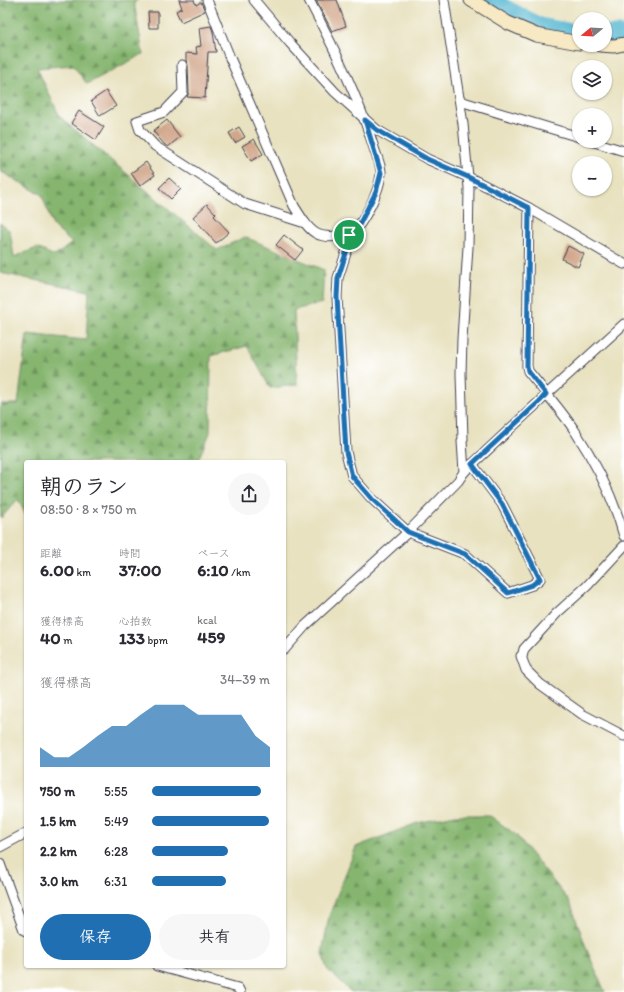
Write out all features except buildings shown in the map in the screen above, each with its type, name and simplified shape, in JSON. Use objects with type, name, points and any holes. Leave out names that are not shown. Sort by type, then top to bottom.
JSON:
[{"type":"main road","points":[[472,0],[508,23],[536,35],[572,42]]},
{"type":"main road","points":[[612,46],[624,44]]},
{"type":"street","points":[[207,0],[230,58],[294,206],[305,223],[316,235],[334,238],[352,234],[358,227],[376,192],[381,173],[365,120],[336,52],[309,0]]},
{"type":"street","points":[[254,0],[290,43],[335,92],[377,130],[427,159],[468,177],[529,208],[624,264]]},
{"type":"street","points":[[444,0],[460,101],[469,188],[468,247],[461,374],[464,472]]},
{"type":"street","points":[[182,65],[183,92],[164,112],[137,121],[140,130],[156,146],[245,204],[305,223]]},
{"type":"street","points":[[460,101],[572,135]]},
{"type":"street","points":[[612,147],[624,151]]},
{"type":"street","points":[[529,208],[528,371],[575,431],[607,488],[624,536]]},
{"type":"street","points":[[349,235],[347,250],[338,278],[337,297],[346,452],[352,476],[372,499],[408,532],[465,554],[508,593],[532,585],[540,579],[502,504],[472,464]]},
{"type":"street","points":[[286,648],[305,626],[408,532],[458,481],[472,464],[546,394],[624,324]]},
{"type":"street","points":[[624,546],[587,586],[557,613],[524,649],[522,657],[521,656],[526,670],[540,684],[582,714],[624,736]]},
{"type":"street","points":[[0,847],[24,834]]},
{"type":"street","points":[[0,864],[24,930]]},
{"type":"street","points":[[164,968],[238,988],[240,992]]},
{"type":"green space","points":[[0,0],[138,0],[134,2],[143,54],[87,84],[73,65],[37,68],[60,117],[217,250],[245,237],[324,270],[322,303],[294,310],[297,385],[270,388],[247,346],[211,356],[210,433],[198,460],[24,460],[24,512],[18,499],[1,518],[0,404],[18,404],[27,334],[86,340],[89,291],[0,273],[0,223],[10,231],[14,257],[37,248],[55,256],[72,243],[53,226],[42,195],[0,171]]},
{"type":"green space","points":[[455,815],[489,815],[516,835],[570,902],[587,950],[605,992],[351,992],[327,969],[322,953],[329,916],[356,847],[417,823]]},
{"type":"waterway","points":[[488,0],[540,27],[572,33]]},
{"type":"waterway","points":[[612,35],[624,35]]},
{"type":"route","points":[[365,120],[377,130],[427,159],[468,177],[529,208],[527,366],[528,371],[546,394],[472,464],[502,504],[540,579],[532,585],[508,593],[465,554],[408,532],[372,499],[352,476],[346,452],[337,297],[338,278],[347,250],[349,235],[352,234],[358,227],[376,192],[381,173],[365,120]]}]
